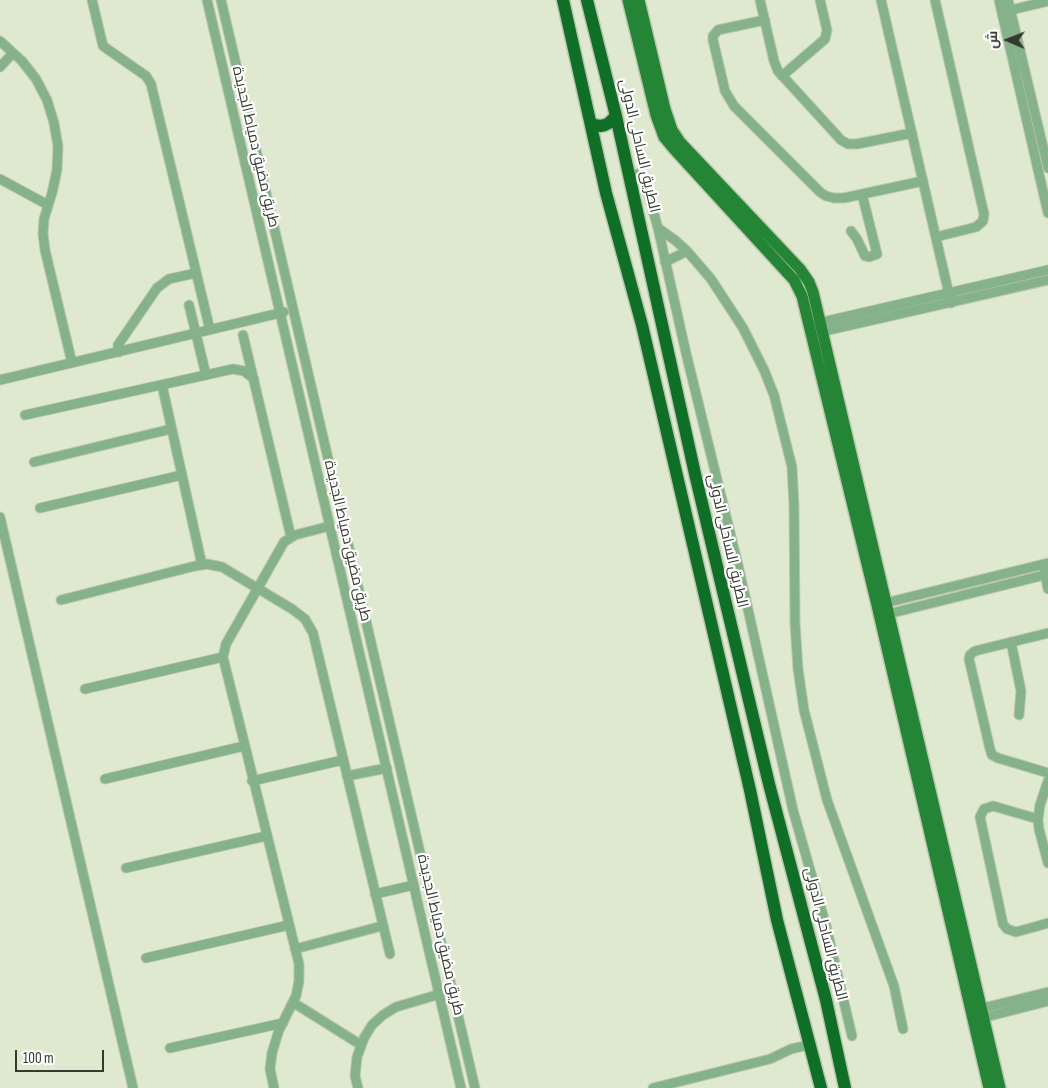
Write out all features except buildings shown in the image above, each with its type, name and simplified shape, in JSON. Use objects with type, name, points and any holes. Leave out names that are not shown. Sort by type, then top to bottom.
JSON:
[{"type":"highway","points":[[563,0],[610,211],[646,344],[750,790],[777,920],[821,1088]]},
{"type":"highway","name":"الطريق الساحلى الدولى","points":[[586,0],[616,116],[695,474],[769,784],[826,1000],[845,1088]]},
{"type":"highway","points":[[591,124],[605,125],[616,116]]},
{"type":"main road","points":[[628,0],[656,116],[664,137],[794,280],[816,328]]},
{"type":"main road","points":[[639,0],[665,109],[672,130],[680,142],[804,273],[812,287],[816,328],[977,1014],[989,1088]]},
{"type":"main road","points":[[977,1014],[1000,1088]]},
{"type":"street","points":[[92,0],[103,46],[146,76],[151,84],[210,330]]},
{"type":"street","name":"طريق مضيق دمياط الجديدة","points":[[207,0],[461,1088]]},
{"type":"street","name":"طريق مضيق دمياط الجديدة","points":[[221,0],[475,1088]]},
{"type":"street","points":[[762,0],[775,64],[782,76],[838,137],[844,142],[857,144],[912,132]]},
{"type":"street","points":[[782,76],[825,39],[827,30],[820,0]]},
{"type":"street","points":[[881,0],[950,298]]},
{"type":"street","points":[[935,0],[984,214],[983,221],[976,227],[936,236]]},
{"type":"street","points":[[1002,0],[1048,168]]},
{"type":"street","points":[[1006,11],[1048,1]]},
{"type":"street","points":[[1006,11],[1048,210]]},
{"type":"street","points":[[765,20],[721,30],[714,36],[713,40],[728,97],[732,103],[823,194],[837,199],[923,181]]},
{"type":"street","points":[[0,41],[13,52],[39,84],[47,100],[54,123],[58,146],[57,170],[44,219],[44,242],[72,363]]},
{"type":"street","points":[[0,67],[13,52]]},
{"type":"street","points":[[227,85],[240,81]]},
{"type":"street","points":[[629,176],[638,174],[644,179],[658,228],[794,810],[826,926],[852,1036]]},
{"type":"street","points":[[0,179],[48,205]]},
{"type":"street","points":[[851,231],[865,256],[869,257],[878,254],[862,194]]},
{"type":"street","points":[[658,228],[687,251],[711,279],[743,328],[774,395],[792,467],[794,506],[794,624],[804,710],[827,800],[851,872],[869,914],[894,986],[903,1028]]},
{"type":"street","points":[[665,262],[687,251]]},
{"type":"street","points":[[950,298],[1048,270]]},
{"type":"street","points":[[118,352],[118,345],[157,288],[169,279],[196,273]]},
{"type":"street","points":[[816,328],[950,298],[1048,280]]},
{"type":"street","points":[[189,305],[206,375]]},
{"type":"street","points":[[0,380],[293,309]]},
{"type":"street","points":[[243,335],[291,537]]},
{"type":"street","points":[[25,415],[206,375],[237,370],[247,373],[254,380]]},
{"type":"street","points":[[162,385],[202,564]]},
{"type":"street","points":[[34,462],[171,429]]},
{"type":"street","points":[[40,508],[182,475]]},
{"type":"street","points":[[0,517],[134,1088]]},
{"type":"street","points":[[274,1088],[270,1069],[272,1053],[276,1038],[294,1003],[300,980],[299,964],[222,657],[226,644],[282,545],[291,537],[330,526]]},
{"type":"street","points":[[61,600],[202,564],[222,567],[305,619],[311,628],[390,954]]},
{"type":"street","points":[[883,609],[1045,564],[1048,589]]},
{"type":"street","points":[[342,579],[354,575]]},
{"type":"street","points":[[883,609],[1046,575]]},
{"type":"street","points":[[1048,632],[975,651],[969,657],[992,755],[1048,773]]},
{"type":"street","points":[[1011,642],[1021,691],[1019,715]]},
{"type":"street","points":[[84,689],[222,657]]},
{"type":"street","points":[[105,779],[244,746]]},
{"type":"street","points":[[252,781],[343,760]]},
{"type":"street","points":[[347,776],[387,768]]},
{"type":"street","points":[[1048,781],[1040,805],[1038,819],[1048,864]]},
{"type":"street","points":[[1038,819],[994,806],[984,809],[980,817],[1005,927],[1010,931],[1016,932],[1048,923]]},
{"type":"street","points":[[126,868],[266,836]]},
{"type":"street","points":[[375,894],[414,885]]},
{"type":"street","points":[[146,958],[289,925]]},
{"type":"street","points":[[295,950],[382,926]]},
{"type":"street","points":[[977,1014],[1048,992]]},
{"type":"street","points":[[358,1088],[356,1070],[361,1045],[372,1025],[389,1010],[403,1004],[440,994]]},
{"type":"street","points":[[977,1014],[1048,1001]]},
{"type":"street","points":[[294,1003],[361,1045]]},
{"type":"street","points":[[170,1048],[283,1023]]},
{"type":"street","points":[[452,1046],[464,1043]]},
{"type":"street","points":[[653,1088],[770,1059],[791,1049],[809,1045]]}]
